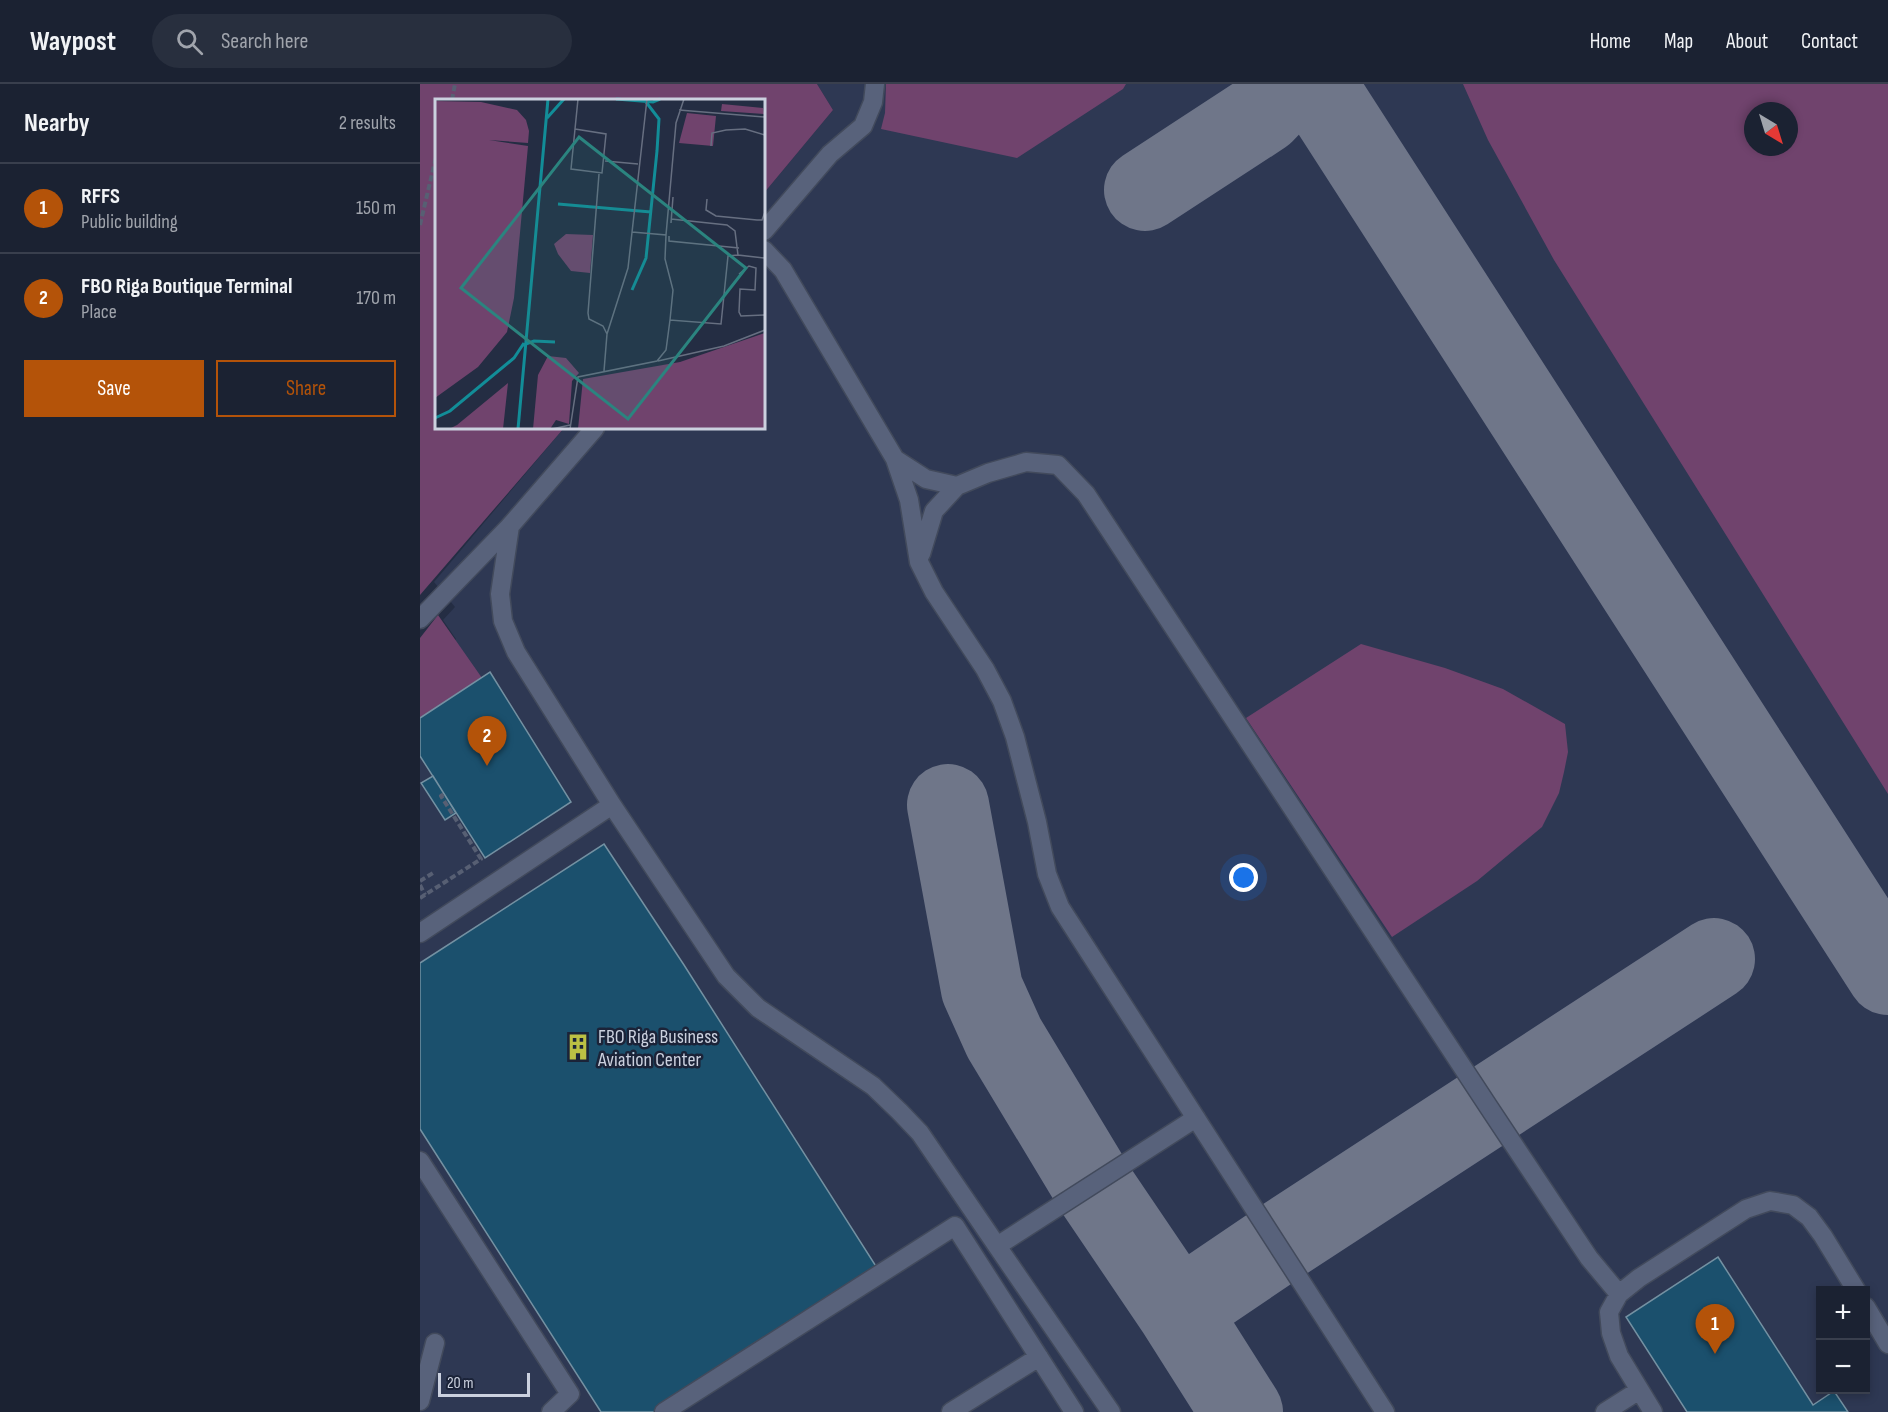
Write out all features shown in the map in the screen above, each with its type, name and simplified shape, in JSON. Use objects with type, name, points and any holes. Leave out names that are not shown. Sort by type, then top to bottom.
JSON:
[{"type":"lane","points":[[765,230],[830,154],[862,126],[873,102],[874,84]]},
{"type":"lane","points":[[765,251],[783,270],[895,459],[909,500],[920,562],[934,592],[1002,701],[1015,737],[1037,822],[1047,874],[1060,906],[1385,1412]]},
{"type":"lane","points":[[420,619],[510,526],[594,429]]},
{"type":"lane","points":[[895,459],[926,479],[957,486]]},
{"type":"lane","points":[[920,562],[934,511],[957,486],[988,473],[1026,462],[1058,465],[1086,494],[1589,1258],[1619,1294]]},
{"type":"lane","points":[[510,526],[500,594],[503,621],[516,652],[612,805],[726,976],[758,1008],[873,1086],[920,1133],[1111,1412]]},
{"type":"lane","points":[[420,933],[612,805]]},
{"type":"lane","points":[[997,1246],[1196,1118]]},
{"type":"lane","points":[[420,1161],[570,1394],[551,1412]]},
{"type":"lane","points":[[1653,1412],[1618,1356],[1611,1333],[1609,1311],[1619,1294],[1639,1278],[1746,1209],[1770,1201],[1794,1205],[1809,1217],[1823,1236],[1854,1286]]},
{"type":"lane","points":[[664,1412],[955,1226],[1074,1412]]},
{"type":"lane","points":[[1870,1314],[1888,1344]]},
{"type":"lane","points":[[420,1401],[435,1343]]},
{"type":"lane","points":[[951,1412],[1039,1357]]},
{"type":"lane","points":[[1605,1412],[1638,1391]]},
{"type":"path","points":[[452,99],[455,84]]},
{"type":"path","points":[[420,225],[435,160]]},
{"type":"path","points":[[420,898],[481,859],[441,796],[444,794]]},
{"type":"path","points":[[425,895],[420,883],[433,873]]},
{"type":"shaded area","points":[[420,84],[817,84],[833,110],[765,192],[765,99],[435,99],[435,429],[563,429],[420,595]]},
{"type":"shaded area","points":[[817,84],[1888,84],[1888,1412],[420,1412],[420,685],[456,639],[443,620],[455,607],[434,582],[563,429],[765,429],[765,192],[833,110]]},
{"type":"shaded area","points":[[886,84],[1126,84],[1123,89],[1017,158],[881,129],[885,113]]},
{"type":"shaded area","points":[[1463,84],[1888,84],[1888,794],[1554,260],[1488,140]]},
{"type":"shaded area","points":[[438,615],[482,678],[420,718],[420,638]]},
{"type":"shaded area","points":[[1361,644],[1445,668],[1503,689],[1565,724],[1568,752],[1559,793],[1542,827],[1477,881],[1392,937],[1246,718]]},
{"type":"building","points":[[490,672],[571,802],[485,858],[420,756],[420,718]]},
{"type":"building","points":[[433,776],[456,813],[445,820],[421,783]]},
{"type":"building","name":"FBO Riga Business Aviation Center","points":[[604,844],[879,1271],[655,1412],[601,1412],[420,1129],[420,963]]},
{"type":"building","points":[[1718,1257],[1813,1405],[1830,1394],[1836,1394],[1848,1412],[1687,1412],[1626,1317]]},
{"type":"taxiway","points":[[1145,190],[1263,113],[1288,84]]},
{"type":"taxiway","points":[[1315,84],[1888,974]]},
{"type":"taxiway","points":[[948,805],[982,989],[1004,1038],[1092,1184],[1178,1311],[1242,1412]]},
{"type":"taxiway","points":[[1178,1311],[1714,959]]},
{"type":"place","name":"FBO Riga Boutique Terminal","points":[[487,766]]},
{"type":"place","name":"FBO Riga Business Aviation Center","points":[[578,1047]]},
{"type":"place","name":"RFFS","points":[[1715,1354]]}]
